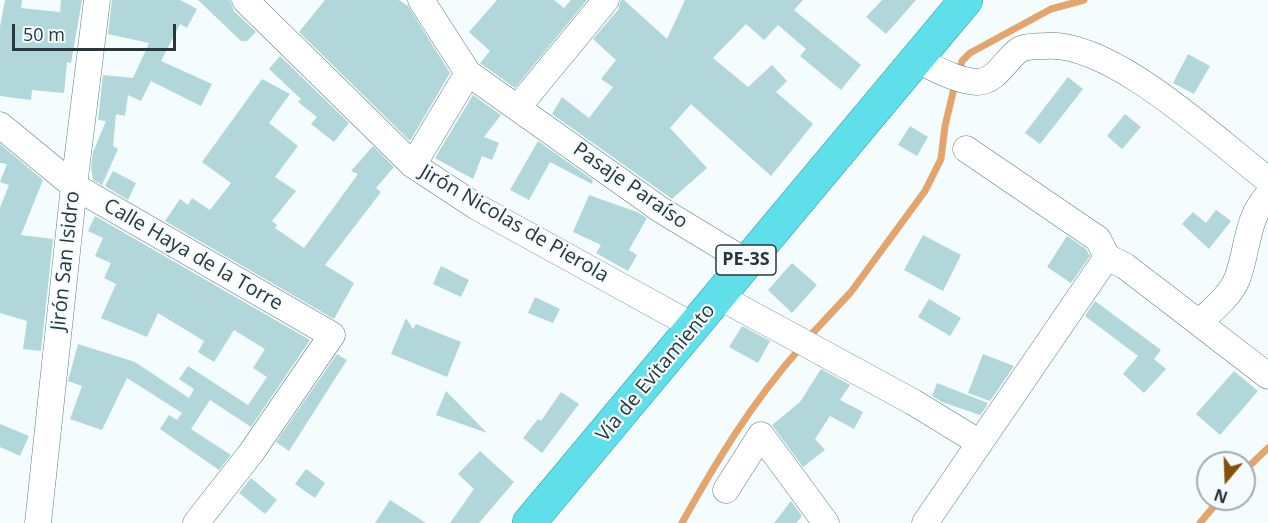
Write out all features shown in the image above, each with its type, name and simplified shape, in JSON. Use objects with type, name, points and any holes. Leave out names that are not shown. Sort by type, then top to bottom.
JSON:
[{"type":"highway","name":"Vía de Evitamiento","points":[[529,523],[966,0]]},
{"type":"street","name":"Jirón San Isidro","points":[[38,523],[74,186],[97,0]]},
{"type":"street","name":"Jirón Nicolas de Pierola","points":[[245,0],[413,165],[477,207],[695,327]]},
{"type":"street","points":[[413,165],[468,73],[421,0]]},
{"type":"street","points":[[518,106],[606,0]]},
{"type":"street","points":[[917,60],[957,77],[978,82],[993,77],[1021,49],[1048,45],[1081,51],[1125,69],[1268,180]]},
{"type":"street","name":"Pasaje Paraíso","points":[[468,73],[518,106],[661,210],[746,261]]},
{"type":"street","name":"Calle Haya de la Torre","points":[[0,125],[74,186],[332,335],[251,453],[196,523]]},
{"type":"street","points":[[966,149],[1098,239],[1107,257],[1125,266],[1268,376]]},
{"type":"street","points":[[1200,322],[1224,298],[1236,281],[1253,217],[1268,195]]},
{"type":"street","points":[[925,523],[1107,257]]},
{"type":"street","points":[[720,297],[913,402],[980,443]]},
{"type":"street","points":[[726,490],[761,435],[826,523]]},
{"type":"building","points":[[5,0],[22,0],[21,8],[60,12],[61,0],[82,0],[71,63],[67,62],[64,93],[32,90],[31,100],[0,96],[0,27]]},
{"type":"building","points":[[112,0],[180,0],[197,9],[187,28],[180,24],[161,61],[212,84],[201,106],[151,81],[141,101],[128,95],[125,116],[116,114],[113,146],[118,149],[102,185],[93,180],[91,168],[93,152],[106,121],[98,120],[103,75],[133,78],[149,43],[108,34]]},
{"type":"building","points":[[198,0],[230,0],[234,11],[256,32],[247,41],[241,41]]},
{"type":"building","points":[[325,0],[399,0],[408,6],[450,73],[410,141],[299,32]]},
{"type":"building","points":[[497,0],[554,0],[564,8],[571,0],[587,0],[515,88],[480,63],[490,51],[469,32]]},
{"type":"building","points":[[621,0],[624,0],[667,39],[685,0],[803,0],[794,10],[861,65],[841,90],[800,56],[806,49],[778,25],[764,40],[746,24],[713,58],[748,87],[772,65],[787,81],[776,92],[813,124],[771,176],[691,104],[670,128],[707,168],[672,199],[552,114],[562,97],[589,118],[613,87],[601,79],[616,60],[593,39],[618,10]]},
{"type":"building","points":[[882,0],[916,0],[886,34],[866,17]]},
{"type":"building","points":[[1188,54],[1210,66],[1194,94],[1173,83]]},
{"type":"building","points":[[280,56],[349,123],[334,142],[311,124],[317,117],[298,102],[301,99],[269,69]]},
{"type":"building","points":[[1068,77],[1083,89],[1040,144],[1025,133]]},
{"type":"building","points":[[262,79],[290,94],[269,123],[298,146],[275,177],[296,191],[272,221],[277,225],[275,228],[304,248],[358,174],[351,171],[373,146],[394,167],[376,188],[381,192],[325,265],[354,283],[334,319],[165,221],[180,199],[188,205],[192,198],[210,210],[231,183],[202,162]]},
{"type":"building","points":[[473,95],[501,115],[484,137],[499,143],[492,160],[482,156],[473,179],[435,158]]},
{"type":"building","points":[[1125,114],[1141,127],[1122,149],[1107,136]]},
{"type":"building","points":[[910,126],[928,137],[917,156],[898,145]]},
{"type":"building","points":[[538,141],[593,180],[592,184],[550,162],[529,200],[510,190]]},
{"type":"building","points":[[0,144],[43,180],[21,235],[53,239],[41,351],[23,349],[27,321],[0,313],[0,208],[9,185],[0,182],[7,164],[0,163]]},
{"type":"building","points":[[113,171],[136,183],[128,200],[105,186]]},
{"type":"building","points":[[589,195],[637,212],[647,218],[629,250],[637,255],[628,271],[596,253],[601,245],[573,232]]},
{"type":"building","points":[[1216,210],[1231,221],[1209,249],[1182,224],[1193,212],[1206,223]]},
{"type":"building","points":[[95,216],[310,340],[251,427],[210,400],[191,429],[231,455],[219,470],[160,429],[169,415],[177,420],[182,413],[127,378],[102,430],[70,419],[82,386],[68,381],[78,344],[135,362],[189,398],[194,389],[179,379],[188,366],[248,405],[267,377],[253,368],[265,349],[234,330],[214,362],[198,352],[204,341],[158,313],[147,337],[101,318],[116,284],[104,278],[111,263],[95,256],[103,238],[88,231]]},
{"type":"building","points":[[923,235],[961,255],[943,291],[904,270]]},
{"type":"building","points":[[1067,236],[1086,249],[1090,256],[1071,283],[1047,267]]},
{"type":"building","points":[[792,263],[817,285],[792,313],[768,290]]},
{"type":"building","points":[[441,266],[469,280],[461,297],[433,284]]},
{"type":"building","points":[[535,297],[560,309],[553,323],[528,313]]},
{"type":"building","points":[[929,299],[961,318],[950,336],[918,317]]},
{"type":"building","points":[[1095,301],[1161,350],[1154,359],[1166,369],[1144,393],[1123,374],[1138,356],[1085,316]]},
{"type":"building","points":[[406,318],[413,329],[416,324],[461,342],[447,377],[391,354]]},
{"type":"building","points":[[742,326],[770,341],[758,363],[729,347]]},
{"type":"building","points":[[337,354],[347,360],[289,451],[276,442]]},
{"type":"building","points":[[983,354],[1014,366],[990,401],[968,393]]},
{"type":"building","points":[[821,369],[850,385],[840,400],[863,412],[854,429],[830,416],[815,439],[825,450],[803,467],[772,425],[800,402]]},
{"type":"building","points":[[1234,371],[1258,391],[1220,435],[1196,414]]},
{"type":"building","points":[[937,383],[988,403],[980,415],[942,402],[932,396]]},
{"type":"building","points":[[446,391],[487,433],[436,415]]},
{"type":"building","points":[[561,392],[579,404],[542,453],[523,438],[538,419],[541,421]]},
{"type":"building","points":[[0,424],[29,436],[20,456],[0,447]]},
{"type":"building","points":[[480,451],[514,482],[479,523],[450,523],[474,489],[458,474]]},
{"type":"building","points":[[306,469],[325,483],[315,498],[295,484]]},
{"type":"building","points":[[251,478],[277,500],[265,514],[239,493]]},
{"type":"building","points":[[390,500],[426,523],[375,523]]},
{"type":"building","points":[[791,501],[802,516],[796,523],[774,523]]},
{"type":"waterway","points":[[959,73],[962,61],[970,53],[1051,9],[1084,0]]},
{"type":"waterway","points":[[808,338],[851,292],[925,191],[941,159],[945,126],[955,84]]},
{"type":"waterway","points":[[682,523],[737,432],[767,388],[801,347]]},
{"type":"waterway","points":[[1256,460],[1268,448]]},
{"type":"waterway","points":[[1200,523],[1210,511]]}]
